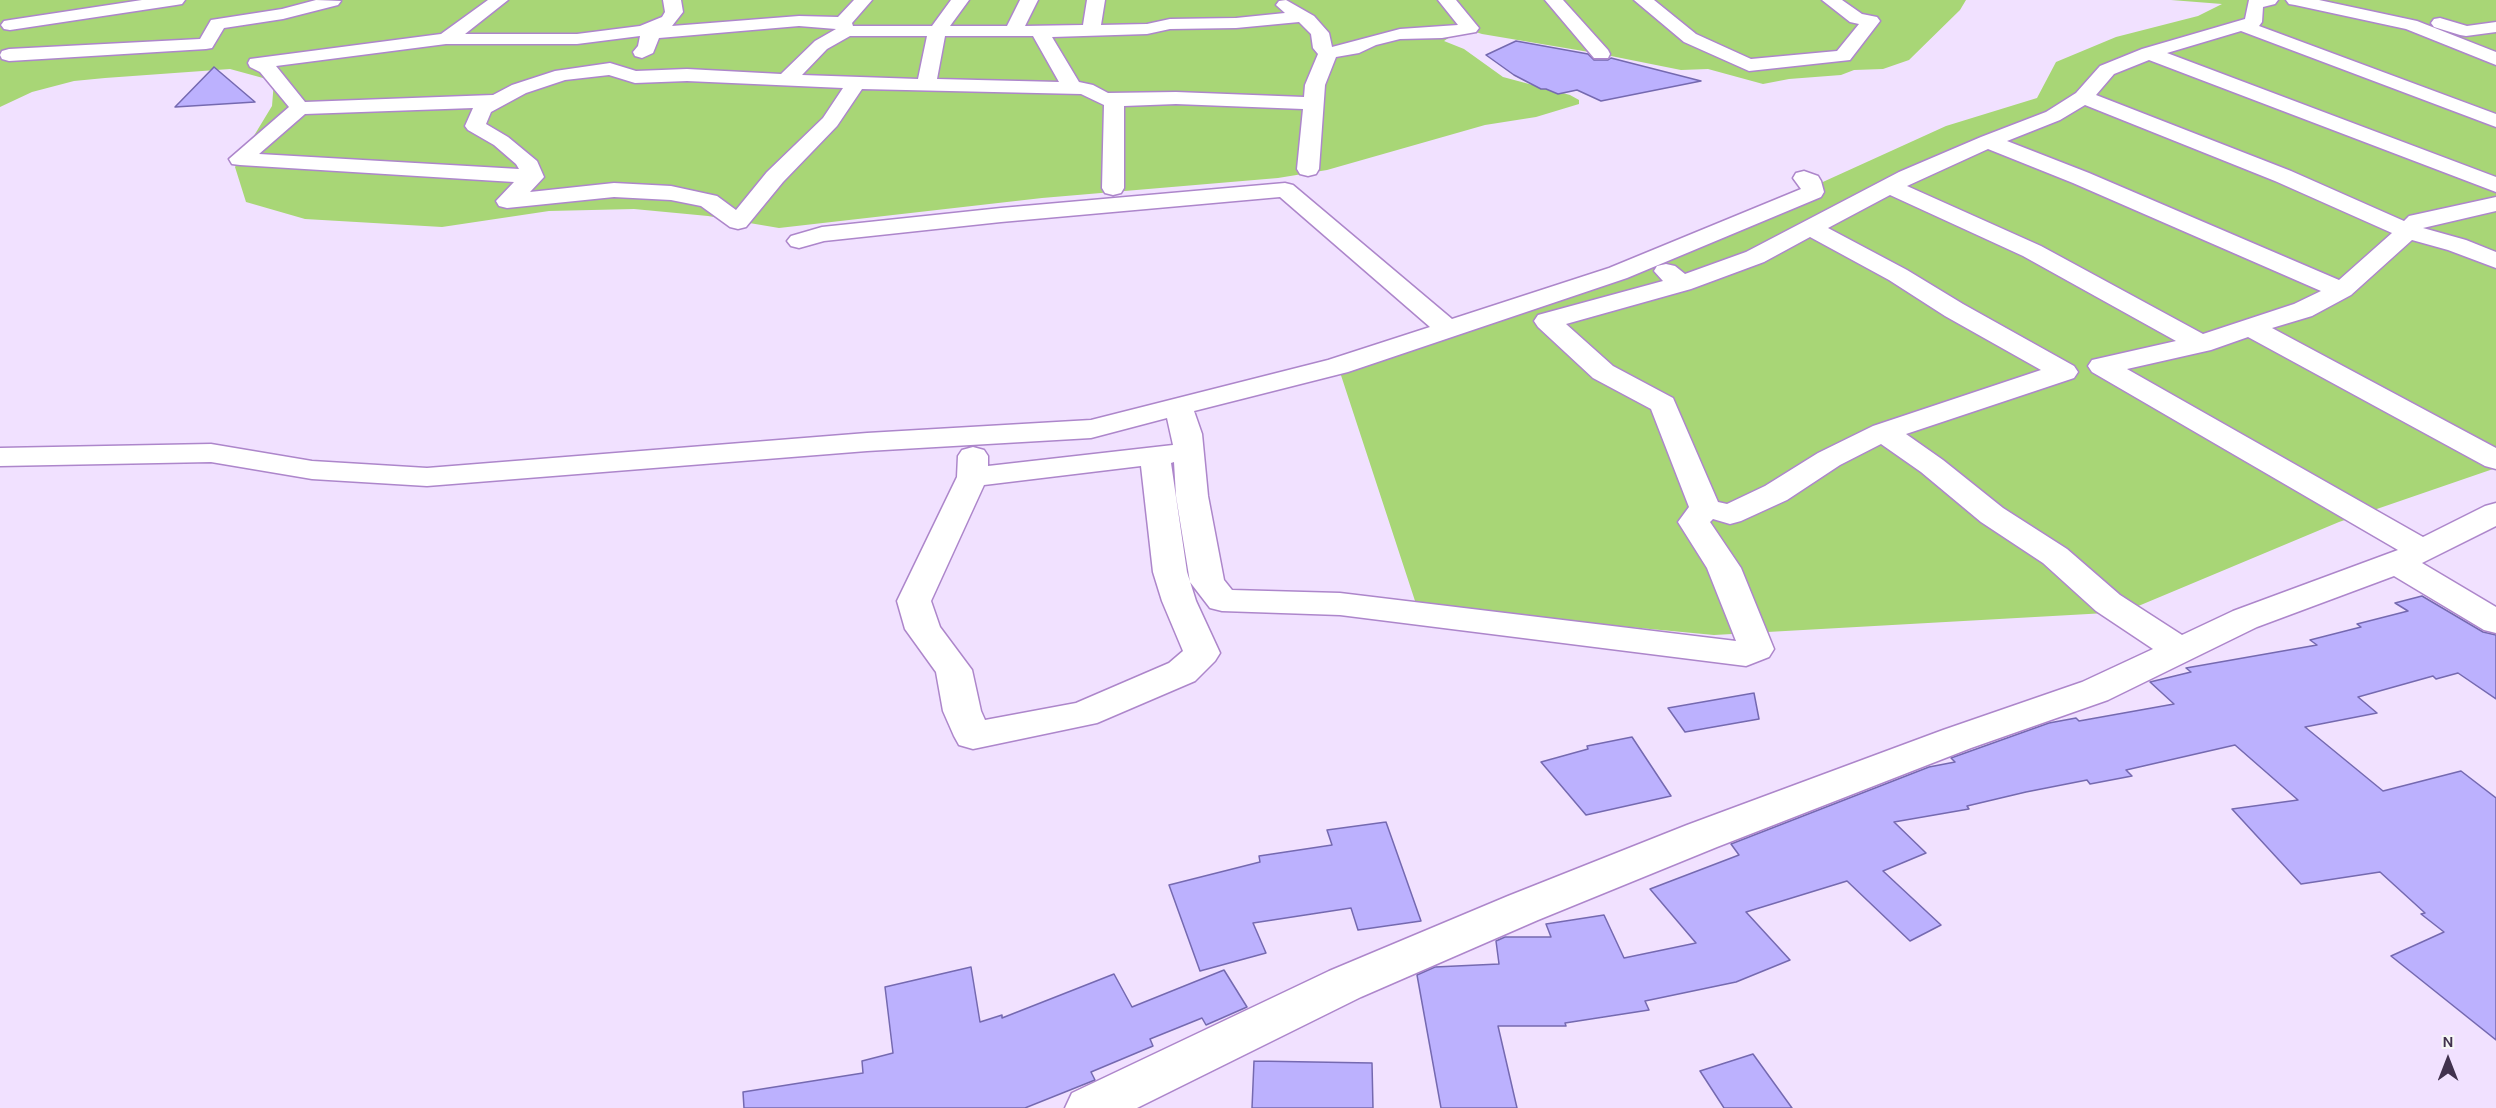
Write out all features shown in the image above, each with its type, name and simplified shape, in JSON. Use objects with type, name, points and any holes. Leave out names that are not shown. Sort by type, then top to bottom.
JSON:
[{"type":"street","points":[[10,25],[176,0]]},
{"type":"street","points":[[9,55],[207,53],[217,24],[283,14],[335,0]]},
{"type":"street","points":[[446,39],[499,0]]},
{"type":"street","points":[[646,32],[668,21],[674,12],[672,0]]},
{"type":"street","points":[[785,81],[821,45],[845,27],[863,0]]},
{"type":"street","points":[[926,85],[937,31],[960,0]]},
{"type":"street","points":[[1013,31],[1029,0]]},
{"type":"street","points":[[1091,30],[1096,0]]},
{"type":"street","points":[[1281,0],[1320,33],[1322,48],[1328,53],[1352,49],[1370,41],[1400,34],[1442,33],[1470,28],[1447,0]]},
{"type":"street","points":[[1554,0],[1601,54]]},
{"type":"street","points":[[1643,0],[1690,38],[1749,65],[1843,56],[1871,21],[1856,18],[1831,0]]},
{"type":"street","points":[[972,477],[1176,434],[1236,410],[1682,284],[1755,257],[1889,186],[1969,148],[2053,116],[2083,97],[2107,70],[2148,53],[2253,22],[2255,4],[2269,0]]},
{"type":"street","points":[[2295,0],[2411,26],[2496,59]]},
{"type":"street","points":[[2360,0],[2466,31],[2496,27]]},
{"type":"street","points":[[300,108],[267,68],[257,63],[446,39],[577,39],[646,32],[685,32],[744,16],[845,27],[937,31],[1147,29],[1168,15],[1236,23],[1302,16]]},
{"type":"street","points":[[2240,25],[2496,121]]},
{"type":"street","points":[[1049,31],[1042,36],[1072,87]]},
{"type":"street","points":[[623,73],[626,66],[646,49],[646,32]]},
{"type":"street","points":[[1308,169],[1315,85],[1328,53]]},
{"type":"street","points":[[2148,53],[2496,185]]},
{"type":"street","points":[[533,177],[526,161],[501,141],[475,126],[482,109],[519,89],[562,75],[610,69],[635,77],[687,75],[785,81],[1072,87],[1086,89],[1103,99],[1114,100],[1176,98],[1313,103]]},
{"type":"street","points":[[533,177],[507,201],[614,190],[671,193],[709,201],[738,222],[775,177],[830,122],[856,83]]},
{"type":"street","points":[[2083,97],[2283,176],[2408,231],[2457,245],[2496,261]]},
{"type":"street","points":[[1113,188],[1114,100]]},
{"type":"street","points":[[498,101],[300,108],[240,159],[533,177]]},
{"type":"street","points":[[1988,141],[2081,178],[2342,290]]},
{"type":"street","points":[[0,457],[212,453],[312,470],[427,477],[974,435],[1091,429],[1176,434],[1338,366],[1618,273],[1813,192],[1810,181],[1804,178]]},
{"type":"street","points":[[1889,186],[2032,251],[2201,344]]},
{"type":"street","points":[[799,241],[822,234],[1001,215],[1285,190],[1448,329]]},
{"type":"street","points":[[2496,204],[2416,221],[2408,231],[2342,290],[2303,310],[2201,344],[2102,366],[2410,557],[2496,622]]},
{"type":"street","points":[[1705,508],[1730,514],[1776,493],[1829,459],[1883,432],[2064,372],[1954,310],[1898,275],[1811,228]]},
{"type":"street","points":[[1646,261],[1665,270],[1682,284]]},
{"type":"street","points":[[1547,321],[1603,372],[1663,404],[1705,508]]},
{"type":"street","points":[[2250,327],[2496,460]]},
{"type":"street","points":[[1883,432],[1932,466],[1992,515],[2055,556],[2108,603],[2179,650]]},
{"type":"street","points":[[1176,434],[1192,495],[1207,582],[1222,600],[1340,604],[1746,654],[1756,649],[1751,633],[1724,568],[1694,522],[1705,508]]},
{"type":"street","points":[[974,435],[972,477],[914,601],[923,629],[954,670],[962,711],[973,736],[1084,714],[1182,672],[1202,653],[1179,602],[1170,572],[1176,434]]},
{"type":"street","points":[[1089,1108],[1345,984],[1523,908],[1724,827],[1957,739],[2095,691],[2245,619],[2410,557],[2496,513]]},
{"type":"shaded area","points":[[0,0],[1966,0],[1960,10],[1909,60],[1883,69],[1854,70],[1841,75],[1789,79],[1763,84],[1708,69],[1681,70],[1482,34],[1463,28],[1444,41],[1464,49],[1503,77],[1570,95],[1579,100],[1579,104],[1536,117],[1485,125],[1327,170],[1278,178],[1042,198],[779,228],[708,216],[634,209],[549,211],[442,227],[305,219],[246,202],[235,167],[272,106],[274,81],[230,69],[105,78],[74,81],[32,92],[0,107]]},
{"type":"shaded area","points":[[2171,0],[2496,0],[2496,468],[2339,522],[2124,612],[1714,635],[1417,607],[1335,357],[1441,326],[1693,241],[1946,126],[2037,98],[2056,62],[2116,37],[2198,16],[2222,4]]},
{"type":"building","points":[[1516,41],[1588,54],[1594,60],[1611,58],[1701,81],[1601,101],[1577,90],[1558,94],[1541,89],[1514,75],[1486,55]]},
{"type":"building","points":[[214,67],[255,102],[175,107]]},
{"type":"building","points":[[2422,596],[2483,632],[2496,635],[2496,699],[2458,673],[2436,679],[2433,676],[2358,697],[2377,713],[2305,727],[2383,791],[2461,771],[2496,798],[2496,1040],[2391,956],[2444,932],[2421,914],[2425,913],[2380,872],[2301,884],[2232,809],[2298,800],[2235,745],[2126,770],[2132,776],[2090,784],[2087,780],[1967,806],[1969,809],[1894,822],[1926,853],[1883,871],[1941,925],[1910,941],[1847,881],[1746,912],[1790,960],[1736,982],[1645,1001],[1649,1010],[1565,1023],[1566,1026],[1498,1026],[1517,1108],[1441,1108],[1417,975],[1435,967],[1499,964],[1496,941],[1505,937],[1551,937],[1546,924],[1604,915],[1624,958],[1696,943],[1650,889],[1739,855],[1731,844],[1929,767],[1955,762],[1951,758],[2049,723],[2076,718],[2079,721],[2174,704],[2150,682],[2191,672],[2186,668],[2317,645],[2310,640],[2361,627],[2357,624],[2408,611],[2395,603]]},
{"type":"building","points":[[1754,693],[1759,719],[1685,732],[1668,708]]},
{"type":"building","points":[[1632,737],[1671,796],[1586,815],[1541,762],[1588,749],[1587,746]]},
{"type":"building","points":[[1386,822],[1421,921],[1358,930],[1351,908],[1253,923],[1266,953],[1200,971],[1169,885],[1260,862],[1259,856],[1332,845],[1327,830]]},
{"type":"building","points":[[971,967],[980,1022],[1002,1015],[1002,1018],[1114,974],[1132,1007],[1224,970],[1247,1007],[1206,1025],[1202,1018],[1150,1039],[1153,1046],[1091,1072],[1095,1080],[1025,1108],[744,1108],[743,1092],[863,1073],[862,1061],[893,1053],[885,987]]},
{"type":"building","points":[[1753,1054],[1792,1108],[1724,1108],[1700,1071]]},
{"type":"building","points":[[1254,1061],[1372,1063],[1373,1108],[1252,1108]]}]
